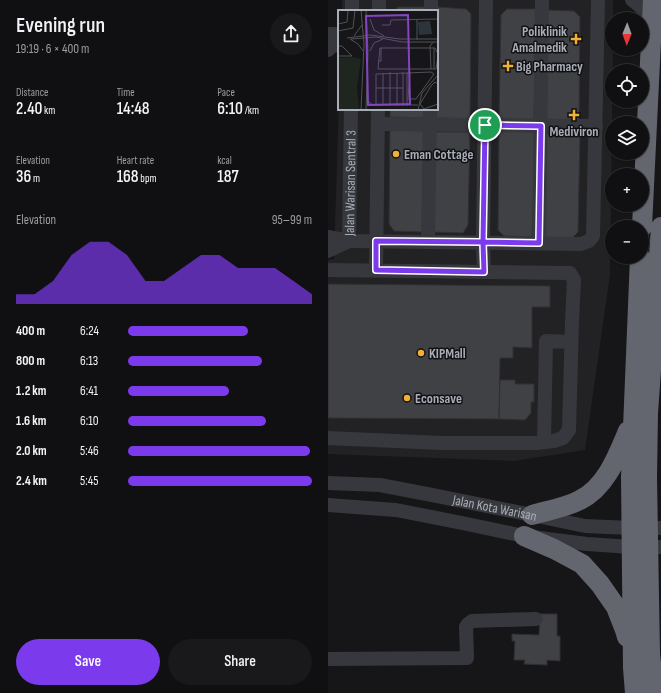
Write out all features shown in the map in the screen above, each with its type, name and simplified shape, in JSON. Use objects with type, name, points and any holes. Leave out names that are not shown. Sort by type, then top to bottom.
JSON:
[{"type":"highway","points":[[642,220],[654,0]]},
{"type":"highway","points":[[635,693],[633,668],[630,477],[640,416],[661,227]]},
{"type":"highway","points":[[640,264],[640,416],[646,478],[650,654],[654,693]]},
{"type":"highway","points":[[532,515],[569,505],[588,496],[601,483],[640,416]]},
{"type":"highway","points":[[630,477],[644,498],[661,500]]},
{"type":"highway","points":[[524,536],[554,549],[582,564],[600,584],[616,606],[625,630],[633,668]]},
{"type":"highway","points":[[632,606],[636,589],[644,579],[661,576]]},
{"type":"street","points":[[484,272],[483,242],[486,0]]},
{"type":"street","points":[[539,243],[542,0]]},
{"type":"street","points":[[378,124],[596,126],[598,0]]},
{"type":"street","points":[[632,0],[640,5],[648,14],[652,23]]},
{"type":"street","points":[[328,50],[332,46],[338,45]]},
{"type":"street","name":"Jalan Warisan Sentral 3","points":[[351,110],[349,241],[581,244],[589,241],[593,236],[596,126]]},
{"type":"street","points":[[376,270],[378,110]]},
{"type":"street","points":[[428,242],[430,110]]},
{"type":"street","points":[[328,237],[349,241]]},
{"type":"street","points":[[328,251],[349,241]]},
{"type":"street","points":[[328,270],[570,273],[574,280],[569,430],[563,438],[544,442],[441,443],[328,438]]},
{"type":"street","points":[[544,442],[546,341],[571,342]]},
{"type":"street","name":"Jalan Kota Warisan","points":[[328,483],[380,485],[585,526],[661,528]]},
{"type":"street","name":"Jalan Kota Warisan","points":[[328,505],[396,510],[524,536],[587,544],[631,547],[661,547]]},
{"type":"street","points":[[328,659],[467,658],[466,627],[472,621],[536,619]]},
{"type":"shaded area","points":[[342,0],[613,0],[613,12],[605,12],[605,56],[613,56],[613,64],[605,64],[605,108],[612,108],[612,116],[605,116],[605,160],[612,160],[611,168],[605,168],[605,212],[611,212],[611,220],[605,220],[605,264],[610,264],[610,274],[585,450],[514,461],[328,454],[328,260],[334,259],[339,110],[438,110],[438,10],[342,10]]},
{"type":"building","points":[[398,7],[427,7],[427,10],[396,10]]},
{"type":"building","points":[[437,7],[466,9],[471,14],[470,119],[435,118],[435,110],[438,110]]},
{"type":"building","points":[[507,9],[536,9],[534,120],[499,119],[501,15]]},
{"type":"building","points":[[545,10],[574,11],[580,17],[579,121],[544,120]]},
{"type":"building","points":[[390,110],[426,110],[426,118],[390,117]]},
{"type":"building","points":[[390,130],[426,131],[423,232],[394,231],[389,224]]},
{"type":"building","points":[[499,131],[536,132],[532,237],[504,236],[498,230]]},
{"type":"building","points":[[434,132],[470,132],[468,225],[463,233],[433,232]]},
{"type":"building","points":[[543,133],[580,134],[578,232],[572,238],[543,238]]},
{"type":"building","name":"KIPMall","points":[[328,284],[550,286],[550,307],[532,307],[532,348],[513,347],[513,358],[500,358],[499,419],[328,418]]},
{"type":"building","points":[[500,380],[515,380],[515,384],[534,384],[534,402],[531,402],[531,413],[525,420],[499,419]]},
{"type":"building","points":[[540,614],[557,614],[557,636],[560,636],[560,661],[547,660],[547,665],[524,664],[525,660],[514,660],[515,641],[512,641],[512,634],[539,635]]},
{"type":"place","name":"Poliklinik Amalmedik","points":[[576,39]]},
{"type":"place","name":"Big Pharmacy","points":[[508,66]]},
{"type":"place","name":"Mediviron","points":[[574,115]]},
{"type":"place","name":"Eman Cottage","points":[[396,154]]},
{"type":"place","name":"KIPMall","points":[[421,353]]},
{"type":"place","name":"Econsave","points":[[407,398]]},
{"type":"route","points":[[485,125],[483,242],[376,241],[376,270],[484,272],[483,242],[539,243],[541,126],[485,125]]}]
